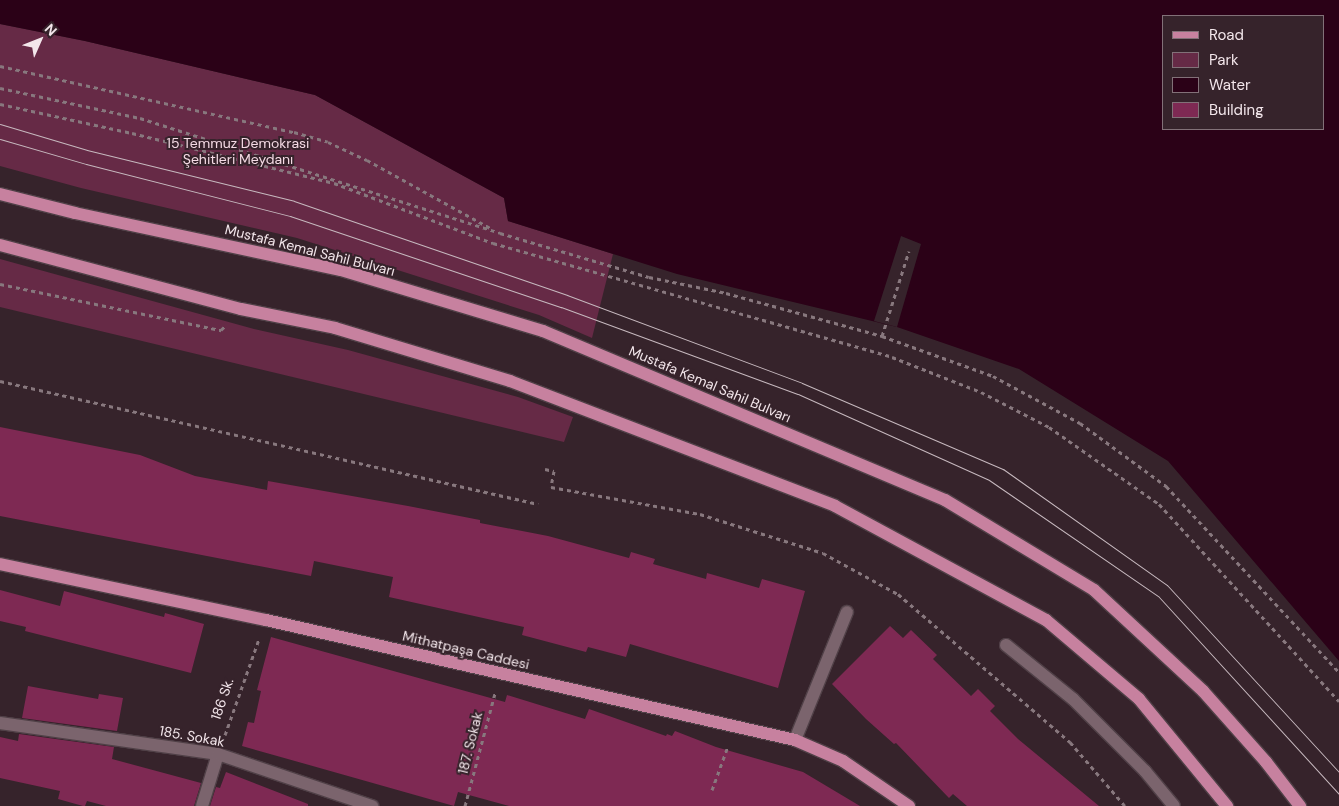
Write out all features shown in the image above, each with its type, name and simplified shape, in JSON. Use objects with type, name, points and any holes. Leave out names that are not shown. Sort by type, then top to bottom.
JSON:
[{"type":"main road","name":"Mustafa Kemal Sahil Bulvarı","points":[[0,194],[75,213],[342,270],[543,331],[945,500],[1094,590],[1203,691],[1266,762],[1300,806]]},
{"type":"main road","points":[[0,245],[241,309],[335,328],[510,380],[835,506],[1046,620],[1139,699],[1227,806]]},
{"type":"main road","name":"Mithatpaşa Caddesi","points":[[0,564],[266,620],[795,740],[843,761],[909,806]]},
{"type":"street","points":[[795,740],[847,612]]},
{"type":"street","points":[[1006,645],[1073,699],[1145,771],[1174,806]]},
{"type":"street","name":"185. Sokak","points":[[0,723],[218,754],[372,806]]},
{"type":"street","points":[[202,806],[218,754]]},
{"type":"path","points":[[0,66],[294,132],[328,142],[367,160],[500,233]]},
{"type":"path","points":[[0,88],[140,118],[500,233],[649,277],[726,293],[882,336],[993,376],[1080,424],[1166,486],[1339,672]]},
{"type":"path","points":[[0,104],[132,133],[334,183],[493,243],[892,357],[981,392],[1049,427],[1159,504],[1339,701]]},
{"type":"path","points":[[882,336],[909,251]]},
{"type":"path","points":[[0,284],[221,330],[241,309]]},
{"type":"path","points":[[0,381],[538,504]]},
{"type":"path","name":"186 Sk.","points":[[218,754],[262,632]]},
{"type":"path","name":"187. Sokak","points":[[465,806],[497,685]]},
{"type":"path","points":[[712,790],[729,743]]},
{"type":"green space","name":"15 Temmuz Demokrasi Şehitleri Meydanı","points":[[0,24],[85,41],[315,95],[504,198],[508,221],[613,254],[592,338],[539,315],[297,238],[81,188],[0,166]]},
{"type":"green space","points":[[0,259],[254,329],[348,350],[518,397],[573,417],[564,442],[0,307]]},
{"type":"water","points":[[0,0],[1339,0],[1339,661],[1168,461],[1019,369],[897,327],[677,274],[508,221],[504,198],[315,95],[85,41],[0,24]]},
{"type":"pier","points":[[901,236],[921,244],[897,327],[874,321]]},
{"type":"building","points":[[0,427],[140,455],[195,476],[267,490],[268,481],[408,506],[480,520],[480,523],[548,536],[629,558],[631,552],[655,559],[653,564],[706,579],[707,573],[759,588],[762,579],[805,591],[778,688],[630,644],[626,657],[588,647],[586,652],[522,635],[524,627],[389,597],[393,577],[314,561],[311,576],[0,516]]},
{"type":"building","points":[[0,590],[60,606],[64,591],[164,617],[165,613],[204,624],[191,673],[25,631],[26,627],[0,621]]},
{"type":"building","points":[[890,626],[903,638],[911,630],[937,655],[933,659],[971,696],[978,689],[995,706],[990,711],[1018,739],[1099,806],[967,806],[953,794],[949,798],[896,743],[894,744],[866,719],[832,684]]},
{"type":"building","points":[[271,637],[505,702],[507,695],[585,719],[589,709],[666,736],[667,734],[672,736],[675,731],[716,747],[803,772],[860,806],[509,806],[458,792],[454,806],[242,746],[248,722],[254,723],[261,691],[257,690]]},
{"type":"building","points":[[28,686],[98,699],[99,694],[123,698],[117,731],[22,718]]},
{"type":"building","points":[[19,734],[114,747],[112,759],[201,783],[194,806],[106,806],[87,801],[85,806],[83,806],[58,799],[60,791],[0,778],[0,737],[18,741]]},
{"type":"building","points":[[226,772],[308,804],[308,806],[210,806],[216,787],[220,788]]},
{"type":"tram line","points":[[0,124],[87,150],[294,201],[567,295],[802,383],[1003,469],[1167,585],[1339,772]]},
{"type":"tram line","points":[[0,139],[86,164],[290,216],[561,307],[798,394],[989,480],[1159,597],[1339,794]]}]
